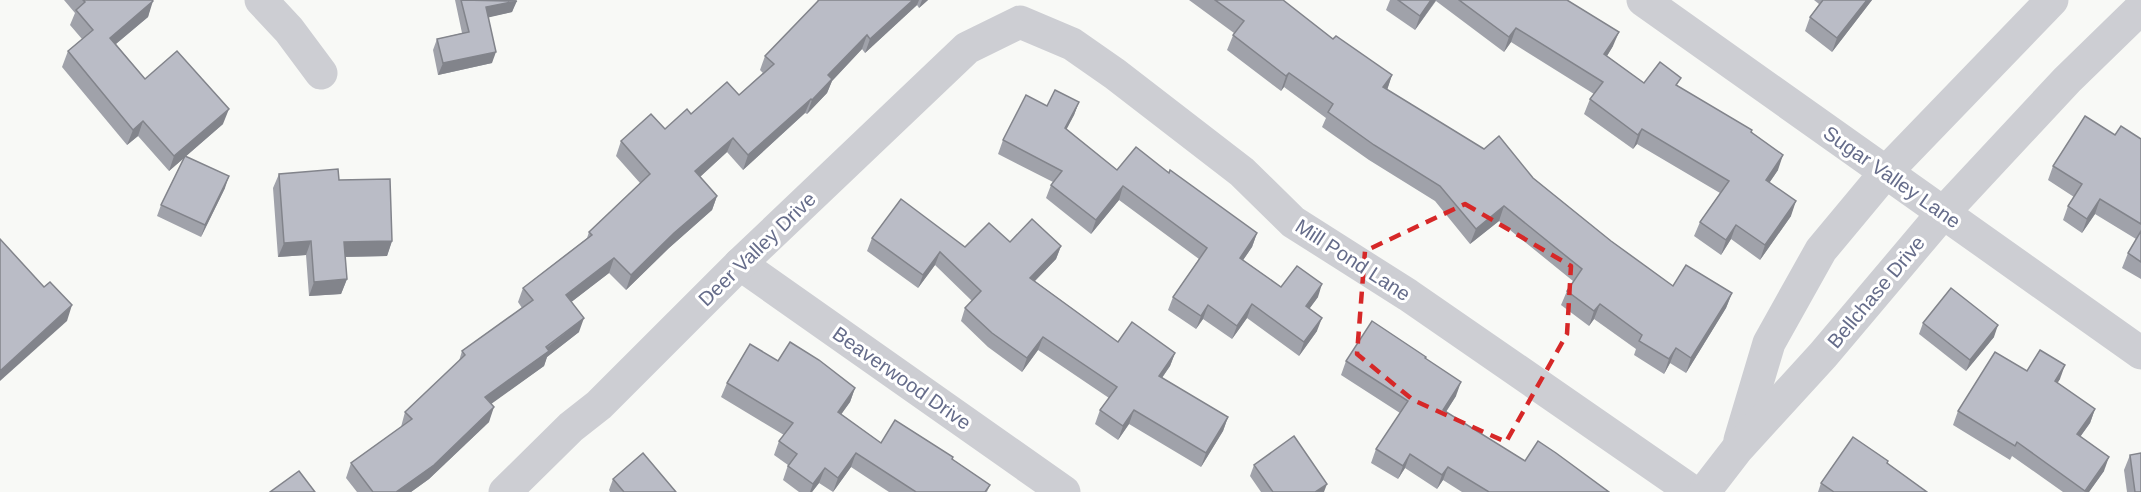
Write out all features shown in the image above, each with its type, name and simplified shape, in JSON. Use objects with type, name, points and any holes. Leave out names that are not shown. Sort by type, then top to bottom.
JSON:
[{"type":"street","points":[[261,0],[289,30],[321,72]]},
{"type":"street","name":"Sugar Valley Lane","points":[[1643,0],[2141,353]]},
{"type":"street","name":"Bellchase Drive","points":[[1738,448],[1768,343],[1821,250],[1886,172],[2052,0]]},
{"type":"street","name":"Bellchase Drive","points":[[1704,492],[1738,448],[1823,355],[1943,213],[2067,80],[2141,8]]},
{"type":"street","name":"Deer Valley Drive","points":[[505,492],[571,427],[599,405],[740,264],[967,48],[1020,22]]},
{"type":"street","name":"Mill Pond Lane","points":[[1020,22],[1072,44],[1242,172],[1293,222],[1408,295],[1693,492]]},
{"type":"street","name":"Beaverwood Drive","points":[[740,264],[1064,492]]},
{"type":"highlighted area","points":[[1465,204],[1571,266],[1567,334],[1506,442],[1413,400],[1357,354],[1365,251]]},
{"type":"building","points":[[83,0],[152,0],[110,38],[145,79],[177,51],[229,109],[174,156],[143,121],[133,130],[68,51],[93,30],[76,10],[85,2]]},
{"type":"building","points":[[461,0],[517,1],[486,7],[496,52],[443,63],[437,39],[469,32]]},
{"type":"building","points":[[819,0],[913,0],[870,39],[867,35],[828,75],[832,79],[812,100],[748,155],[733,138],[695,171],[717,196],[674,233],[631,275],[614,258],[566,295],[584,318],[546,347],[549,351],[485,397],[494,407],[434,465],[396,492],[373,492],[351,463],[412,419],[405,412],[465,355],[462,351],[533,300],[523,288],[592,235],[589,232],[650,174],[621,141],[651,114],[665,129],[687,109],[691,114],[727,82],[739,95],[774,64],[765,56]]},
{"type":"building","points":[[1215,0],[1283,0],[1333,39],[1336,36],[1392,75],[1383,87],[1484,149],[1499,136],[1533,178],[1611,241],[1673,286],[1686,265],[1732,293],[1691,358],[1676,348],[1669,359],[1639,341],[1642,335],[1600,304],[1594,311],[1567,291],[1582,269],[1504,206],[1476,229],[1440,186],[1374,145],[1328,112],[1333,104],[1289,73],[1286,76],[1233,35],[1244,21]]},
{"type":"building","points":[[1398,0],[1431,0],[1420,16]]},
{"type":"building","points":[[1459,0],[1567,0],[1619,32],[1604,54],[1644,83],[1660,62],[1681,78],[1676,85],[1752,130],[1751,132],[1783,155],[1766,180],[1796,201],[1765,245],[1736,225],[1726,240],[1700,222],[1729,181],[1642,129],[1638,135],[1590,99],[1603,82],[1516,28],[1509,37]]},
{"type":"building","points":[[1823,0],[1867,0],[1837,38],[1810,17]]},
{"type":"building","points":[[1055,90],[1079,102],[1065,128],[1117,170],[1136,147],[1169,173],[1170,170],[1257,233],[1240,258],[1281,287],[1297,266],[1322,284],[1306,306],[1322,318],[1304,342],[1252,304],[1237,326],[1208,305],[1201,316],[1173,297],[1207,248],[1123,186],[1096,220],[1051,185],[1062,171],[1003,140],[1026,95],[1047,106]]},
{"type":"building","points":[[2085,116],[2115,135],[2121,126],[2141,139],[2141,224],[2100,199],[2087,219],[2068,206],[2082,184],[2053,166]]},
{"type":"building","points":[[185,156],[229,176],[205,225],[161,205]]},
{"type":"building","points":[[338,169],[339,180],[390,179],[392,241],[344,242],[347,279],[314,282],[311,241],[284,243],[279,174]]},
{"type":"building","points":[[901,199],[965,247],[989,223],[1010,242],[1032,219],[1061,246],[1030,278],[1118,342],[1132,322],[1175,353],[1159,376],[1228,417],[1206,453],[1134,410],[1123,426],[1100,410],[1117,387],[1043,337],[1027,358],[992,333],[965,308],[981,291],[940,252],[923,275],[872,238]]},
{"type":"building","points":[[2141,231],[2141,262],[2128,253]]},
{"type":"building","points":[[0,239],[44,287],[50,282],[72,305],[0,371]]},
{"type":"building","points":[[1951,288],[1998,325],[1970,360],[1923,323]]},
{"type":"building","points":[[1372,321],[1461,382],[1443,410],[1525,461],[1538,441],[1609,492],[1489,492],[1448,467],[1442,475],[1410,454],[1403,466],[1376,449],[1408,401],[1346,361]]},
{"type":"building","points":[[790,342],[819,360],[855,388],[838,412],[881,443],[895,420],[953,457],[952,459],[990,485],[985,492],[916,492],[856,453],[838,478],[825,468],[813,484],[788,466],[797,454],[779,441],[793,423],[727,383],[750,344],[778,361]]},
{"type":"building","points":[[2040,350],[2065,365],[2055,381],[2095,409],[2077,434],[2109,457],[2085,491],[2017,442],[2015,446],[1958,411],[1995,352],[2027,371]]},
{"type":"building","points":[[1294,436],[1327,484],[1315,492],[1273,492],[1254,465]]},
{"type":"building","points":[[1853,437],[1927,492],[1834,492],[1821,483]]},
{"type":"building","points":[[643,453],[676,492],[624,492],[613,479]]},
{"type":"building","points":[[2141,453],[2141,492],[2135,492],[2130,455]]},
{"type":"building","points":[[299,471],[315,492],[270,492]]}]
